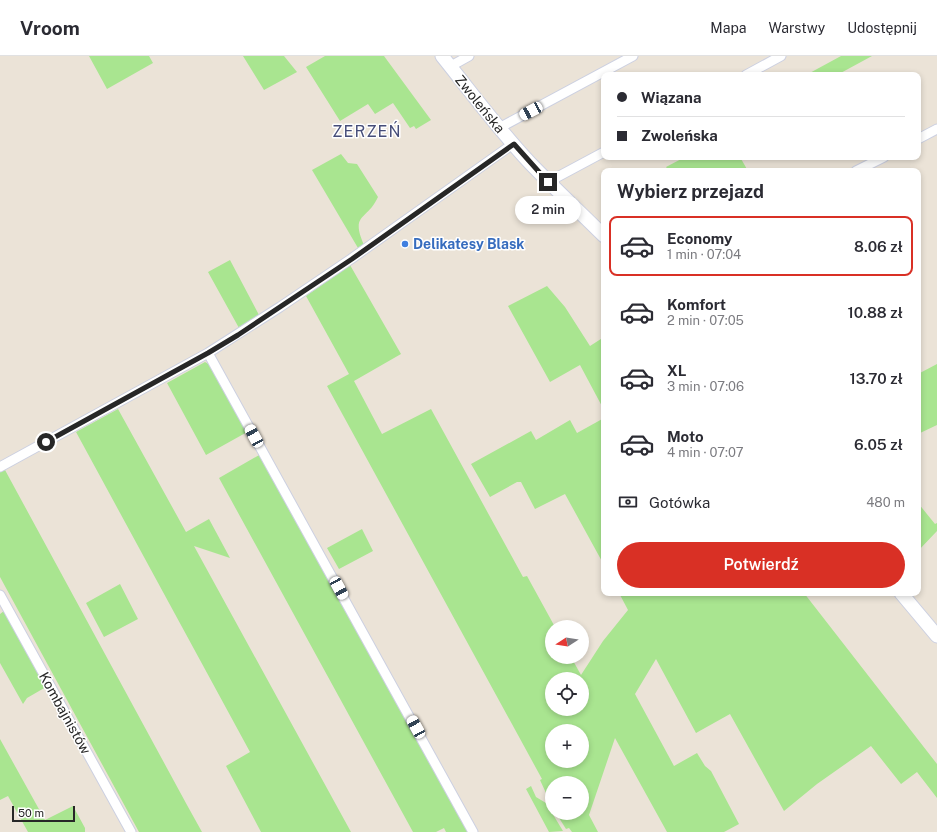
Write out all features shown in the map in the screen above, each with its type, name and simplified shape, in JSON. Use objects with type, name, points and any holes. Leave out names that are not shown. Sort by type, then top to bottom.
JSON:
[{"type":"street","points":[[446,61],[469,56]]},
{"type":"street","points":[[603,72],[633,56]]},
{"type":"street","points":[[752,72],[781,56]]},
{"type":"street","name":"Zwoleńska","points":[[446,61],[499,128],[548,182],[601,233]]},
{"type":"street","points":[[499,128],[601,73]]},
{"type":"street","points":[[921,137],[937,129]]},
{"type":"street","points":[[0,467],[208,353],[352,259],[514,144]]},
{"type":"street","points":[[548,182],[601,154]]},
{"type":"street","points":[[862,168],[878,160]]},
{"type":"street","points":[[208,353],[473,832]]},
{"type":"street","name":"Kombajnistów","points":[[0,595],[131,832]]},
{"type":"street","points":[[904,596],[937,636]]},
{"type":"green space","points":[[89,56],[149,56],[153,63],[107,89]]},
{"type":"green space","points":[[243,56],[284,56],[297,72],[264,90]]},
{"type":"green space","points":[[325,56],[384,56],[431,120],[416,129],[414,126],[410,128],[393,103],[375,114],[368,104],[340,121],[306,67]]},
{"type":"green space","points":[[841,56],[872,56],[843,72],[812,72]]},
{"type":"green space","points":[[341,154],[348,163],[357,164],[378,197],[374,205],[359,222],[360,235],[364,245],[358,248],[312,170]]},
{"type":"green space","points":[[679,160],[742,160],[746,168],[667,168],[666,167]]},
{"type":"green space","points":[[230,260],[259,315],[239,328],[208,272]]},
{"type":"green space","points":[[350,265],[401,354],[354,381],[382,434],[431,409],[523,577],[527,576],[551,620],[545,620],[545,664],[575,664],[579,672],[545,672],[545,716],[589,716],[589,672],[583,672],[603,641],[628,610],[621,596],[806,596],[937,764],[937,798],[917,772],[901,784],[871,746],[817,784],[784,811],[730,714],[696,733],[656,659],[635,694],[674,766],[697,753],[705,766],[711,771],[739,824],[724,832],[667,832],[615,738],[589,815],[589,776],[545,776],[545,791],[540,780],[542,779],[327,386],[349,374],[306,296]]},
{"type":"green space","points":[[547,286],[565,307],[590,346],[601,339],[601,404],[580,365],[550,382],[508,306]]},
{"type":"green space","points":[[205,362],[212,366],[249,431],[206,455],[167,383]]},
{"type":"green space","points":[[937,364],[937,425],[921,433],[921,372]]},
{"type":"green space","points":[[118,409],[186,532],[209,519],[230,558],[194,546],[351,832],[261,832],[226,766],[250,752],[76,432]]},
{"type":"green space","points":[[570,420],[577,433],[601,420],[601,560],[565,494],[535,509],[521,482],[517,482],[490,497],[471,464],[531,431],[536,440]]},
{"type":"green space","points":[[261,454],[470,832],[446,832],[444,828],[436,832],[413,832],[219,478]]},
{"type":"green space","points":[[5,470],[202,832],[139,832],[0,577],[0,472]]},
{"type":"green space","points":[[921,507],[935,524],[937,523],[937,531],[921,548]]},
{"type":"green space","points":[[362,529],[373,551],[339,569],[327,548]]},
{"type":"green space","points":[[120,584],[138,619],[104,637],[86,603]]},
{"type":"green space","points":[[4,611],[46,687],[27,698],[23,704],[0,663],[0,614]]},
{"type":"green space","points":[[0,739],[45,820],[73,806],[85,828],[85,832],[28,832],[8,796],[0,800]]},
{"type":"green space","points":[[531,786],[536,797],[545,802],[545,820],[556,820],[563,831],[549,832],[526,789]]},
{"type":"green space","points":[[589,815],[598,832],[572,832],[569,828],[566,829],[560,820],[589,820]]},
{"type":"place","name":"Delikatesy Blask","points":[[405,244]]},
{"type":"district","name":"ZERZEŃ","points":[[367,131]]},
{"type":"route","points":[[46,442],[238,335],[352,259],[514,144],[548,182]]}]
